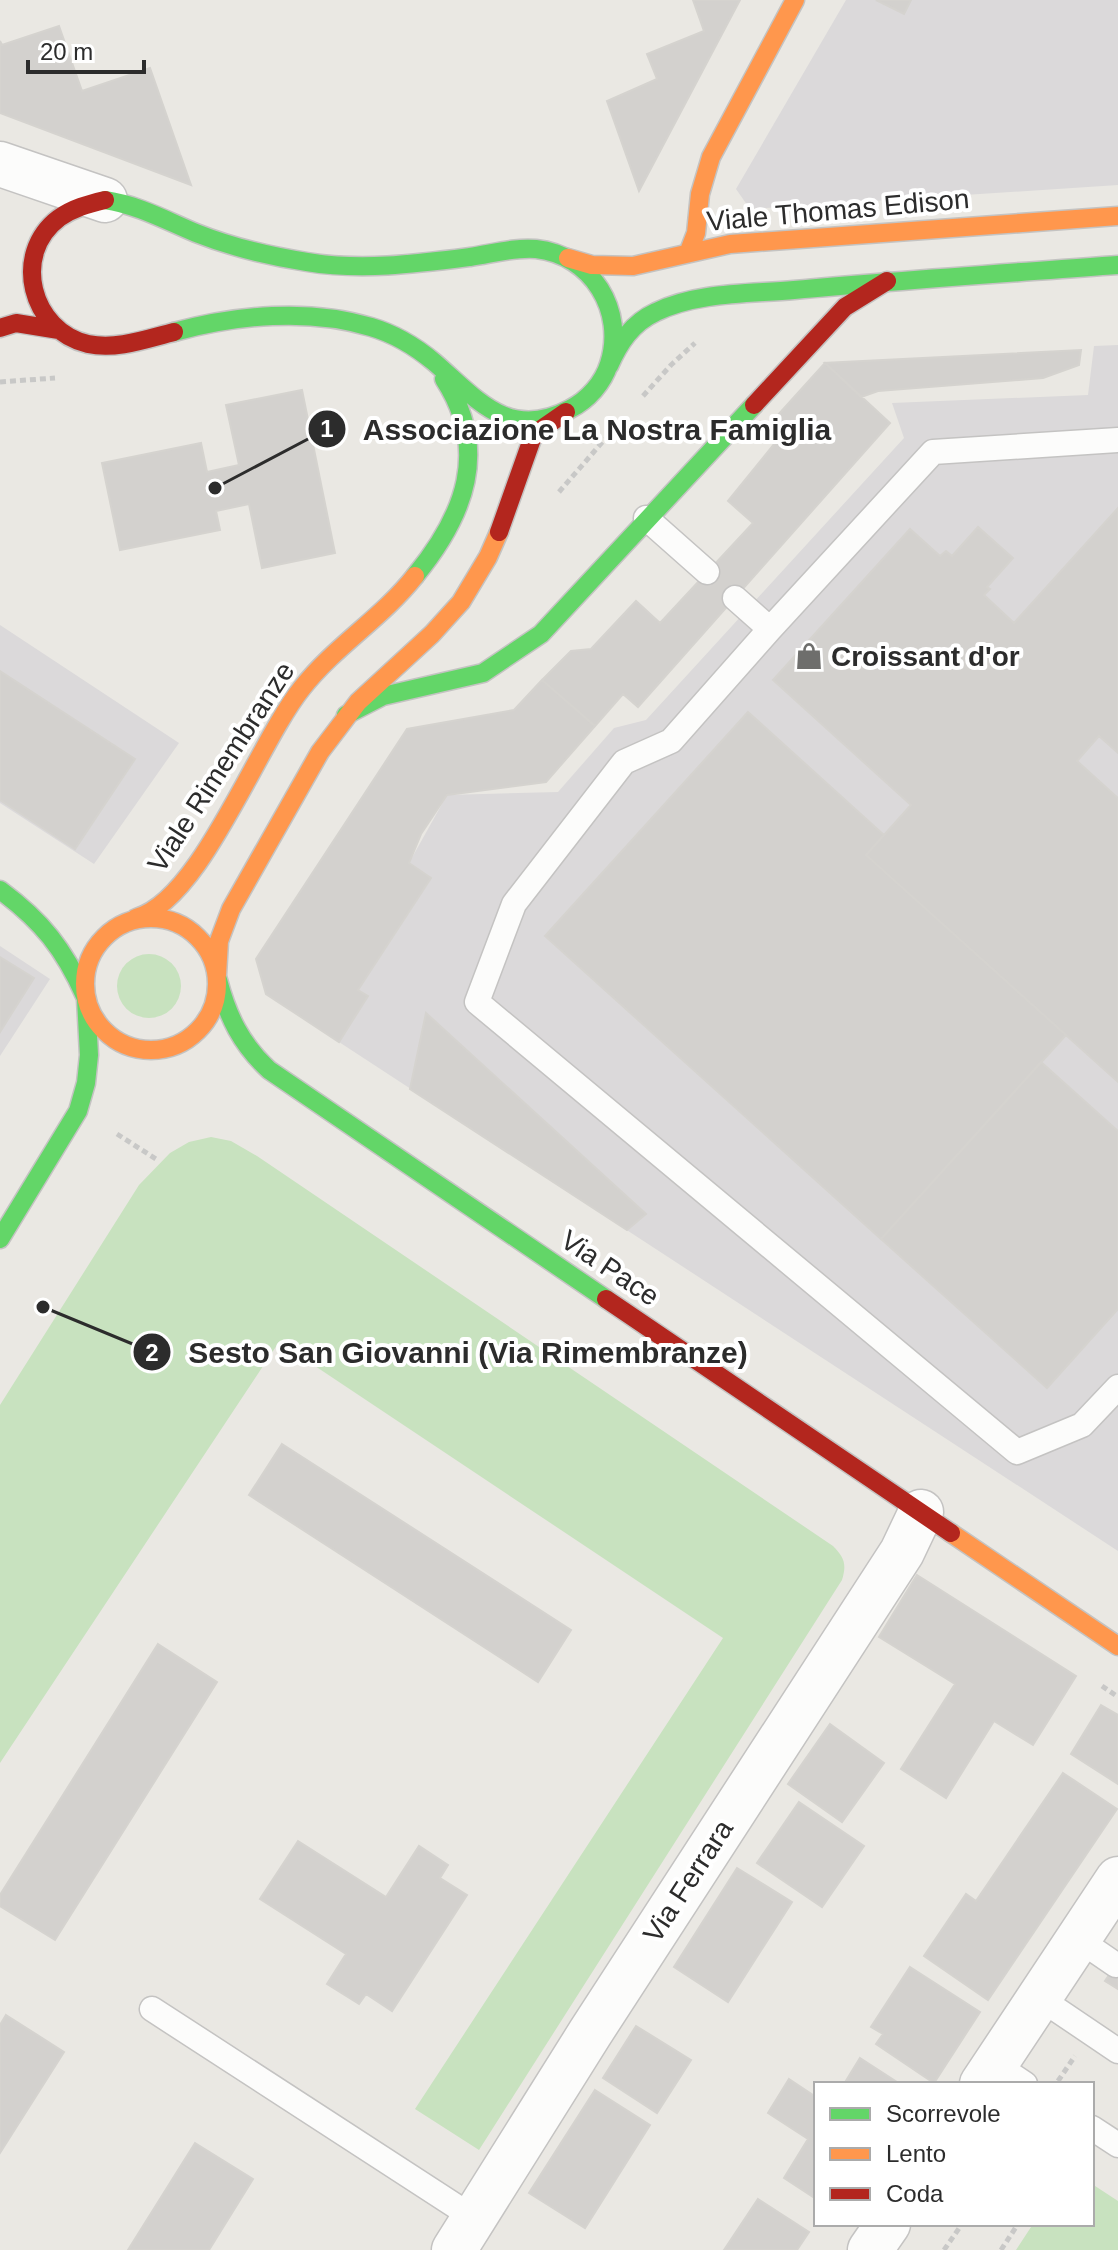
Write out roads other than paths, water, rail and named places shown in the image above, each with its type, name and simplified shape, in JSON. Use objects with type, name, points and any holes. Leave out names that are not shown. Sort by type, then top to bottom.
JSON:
[{"type":"street","points":[[689,251],[696,233],[700,194],[711,157],[795,0]]},
{"type":"street","points":[[0,167],[105,200]]},
{"type":"street","points":[[0,167],[25,181],[33,198],[24,261],[32,272],[33,289],[47,319],[59,330],[88,345],[105,347],[192,327],[242,320],[302,316],[337,319],[394,335],[428,357],[486,409],[501,415],[534,420],[566,412]]},
{"type":"street","points":[[24,261],[48,226],[60,215],[90,201],[105,200]]},
{"type":"street","name":"Viale Thomas Edison","points":[[105,200],[134,206],[239,248],[312,264],[386,268],[527,249],[551,251],[594,267],[629,268],[672,259],[689,251],[730,244],[1118,216]]},
{"type":"street","points":[[566,257],[592,276],[609,303],[615,334],[609,366]]},
{"type":"street","points":[[135,1067],[191,1038],[205,1023],[215,1004],[219,941],[231,909],[320,752],[346,715],[445,632],[488,557],[532,439],[592,393],[623,337],[648,317],[669,307],[700,300],[887,281],[1118,265]]},
{"type":"street","points":[[346,715],[383,696],[478,668],[541,634],[845,307],[887,281]]},
{"type":"street","points":[[0,328],[16,323],[59,330]]},
{"type":"street","name":"Viale Rimembranze","points":[[133,919],[156,910],[178,889],[203,855],[276,725],[304,684],[337,649],[401,593],[425,562],[454,514],[467,476],[469,446],[466,418],[458,399],[428,357]]},
{"type":"street","points":[[8,896],[52,913]]},
{"type":"street","points":[[8,896],[60,947],[77,973],[97,1024],[116,1040],[138,1049],[202,1050]]},
{"type":"street","points":[[94,919],[164,918],[189,929],[208,949],[217,978]]},
{"type":"street","points":[[0,1239],[78,1111],[84,1094],[89,1057],[85,973],[93,950],[108,932],[133,919]]},
{"type":"street","name":"Via Pace","points":[[217,978],[224,1009],[232,1026],[253,1056],[269,1070],[1118,1646]]},
{"type":"street","name":"Via Pace","points":[[232,1058],[269,1070]]},
{"type":"street","points":[[78,1111],[103,1089]]},
{"type":"street","name":"Via Ferrara","points":[[464,2234],[607,2006],[902,1552],[921,1512]]},
{"type":"street","points":[[1000,2077],[1038,1997],[1118,1879]]},
{"type":"street","points":[[870,2250],[887,2226]]},
{"type":"lane","points":[[1118,440],[933,452],[671,741],[624,762],[514,904],[477,1002],[1017,1452],[1082,1425],[1118,1387]]},
{"type":"lane","points":[[646,518],[707,572]]},
{"type":"lane","points":[[735,598],[770,629]]},
{"type":"lane","points":[[1078,1939],[1116,1965]]},
{"type":"lane","points":[[1038,1997],[1118,2051]]},
{"type":"lane","points":[[152,2009],[464,2234]]},
{"type":"lane","points":[[1094,2129],[1118,2145]]},
{"type":"place","name":"Associazione La Nostra Famiglia","points":[[215,488]]},
{"type":"place","name":"Croissant d'or","points":[[809,656]]},
{"type":"place","name":"Sesto San Giovanni (Via Rimembranze)","points":[[43,1307]]}]
